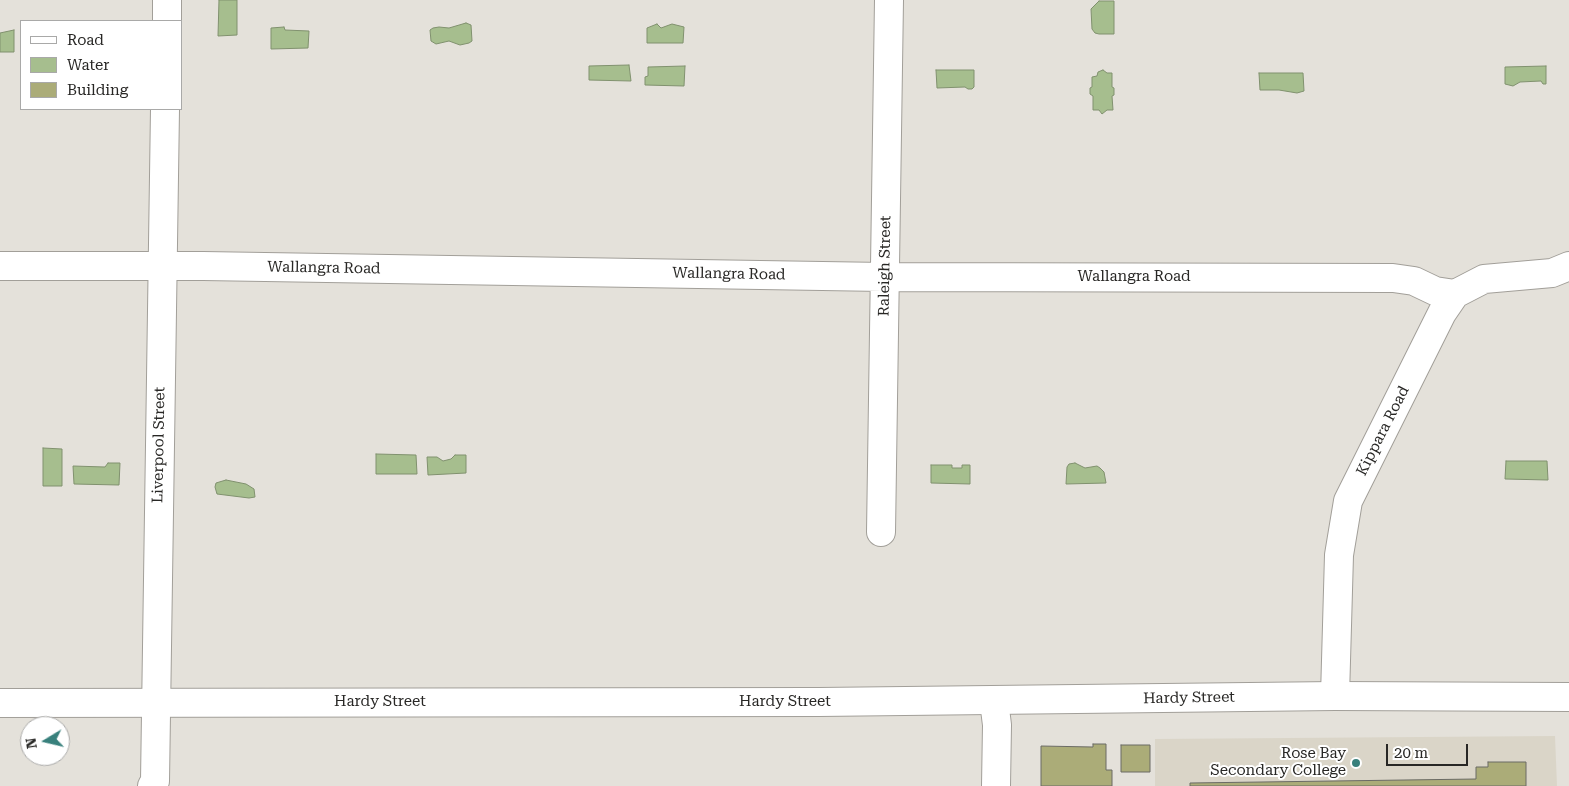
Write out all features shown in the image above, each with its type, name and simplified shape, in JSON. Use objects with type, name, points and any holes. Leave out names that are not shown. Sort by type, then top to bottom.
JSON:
[{"type":"street","points":[[166,20],[167,0]]},
{"type":"street","name":"Raleigh Street","points":[[881,532],[889,0]]},
{"type":"street","name":"Liverpool Street","points":[[155,784],[165,110]]},
{"type":"street","name":"Wallangra Road","points":[[0,266],[162,266],[884,277],[1393,278],[1414,281],[1435,291],[1455,294]]},
{"type":"street","name":"Kippara Road","points":[[1334,696],[1339,555],[1348,501],[1442,314],[1455,294],[1484,279],[1552,273],[1569,266]]},
{"type":"street","name":"Hardy Street","points":[[0,703],[829,702],[1334,696],[1569,697]]},
{"type":"street","points":[[994,701],[997,725],[996,786]]},
{"type":"shaded area","name":"Rose Bay Secondary College","points":[[1555,736],[1557,786],[1155,786],[1155,739]]},
{"type":"water","points":[[219,0],[237,0],[237,35],[218,36]]},
{"type":"water","points":[[1099,1],[1114,1],[1114,34],[1099,34],[1095,33],[1092,29],[1091,9]]},
{"type":"water","points":[[466,23],[471,25],[472,41],[469,43],[460,45],[449,41],[436,44],[431,41],[430,30],[433,28],[449,28]]},
{"type":"water","points":[[657,24],[661,28],[672,24],[684,27],[683,43],[647,43],[647,28]]},
{"type":"water","points":[[284,27],[285,30],[309,31],[308,48],[271,49],[271,28]]},
{"type":"water","points":[[14,30],[14,52],[0,52],[0,33]]},
{"type":"water","points":[[629,65],[631,81],[589,80],[589,66]]},
{"type":"water","points":[[685,66],[684,86],[645,85],[648,67]]},
{"type":"water","points":[[1546,66],[1546,84],[1543,84],[1541,81],[1520,82],[1513,86],[1505,84],[1505,67]]},
{"type":"water","points":[[936,70],[974,70],[974,87],[972,89],[965,87],[937,88]]},
{"type":"water","points":[[1103,70],[1107,73],[1112,73],[1114,95],[1112,96],[1113,110],[1107,110],[1102,114],[1099,110],[1093,110],[1093,96],[1090,94],[1090,88],[1092,87],[1092,77],[1097,76],[1098,72]]},
{"type":"water","points":[[1259,73],[1303,73],[1304,91],[1297,93],[1279,90],[1260,90]]},
{"type":"water","points":[[43,448],[62,449],[62,486],[43,486]]},
{"type":"water","points":[[376,454],[416,455],[417,474],[376,474]]},
{"type":"water","points":[[455,455],[466,455],[466,473],[428,475],[427,457],[437,457],[443,461],[451,459]]},
{"type":"water","points":[[1506,461],[1547,461],[1548,480],[1505,479]]},
{"type":"water","points":[[108,463],[120,463],[119,485],[74,484],[73,466],[105,467]]},
{"type":"water","points":[[1075,463],[1085,468],[1097,466],[1104,472],[1106,483],[1066,484],[1067,467],[1069,464]]},
{"type":"water","points":[[931,465],[952,465],[952,468],[962,468],[962,465],[970,465],[970,484],[931,483]]},
{"type":"water","points":[[226,480],[246,484],[254,489],[255,497],[217,494],[216,483]]},
{"type":"building","points":[[1093,744],[1106,744],[1106,770],[1112,770],[1112,786],[1041,786],[1041,746],[1093,747]]},
{"type":"building","points":[[1121,745],[1150,745],[1150,772],[1121,772]]},
{"type":"building","points":[[1488,762],[1526,762],[1526,786],[1190,786],[1190,783],[1476,779],[1476,767],[1488,767]]},
{"type":"place","name":"Rose Bay Secondary College","points":[[1356,763]]}]
